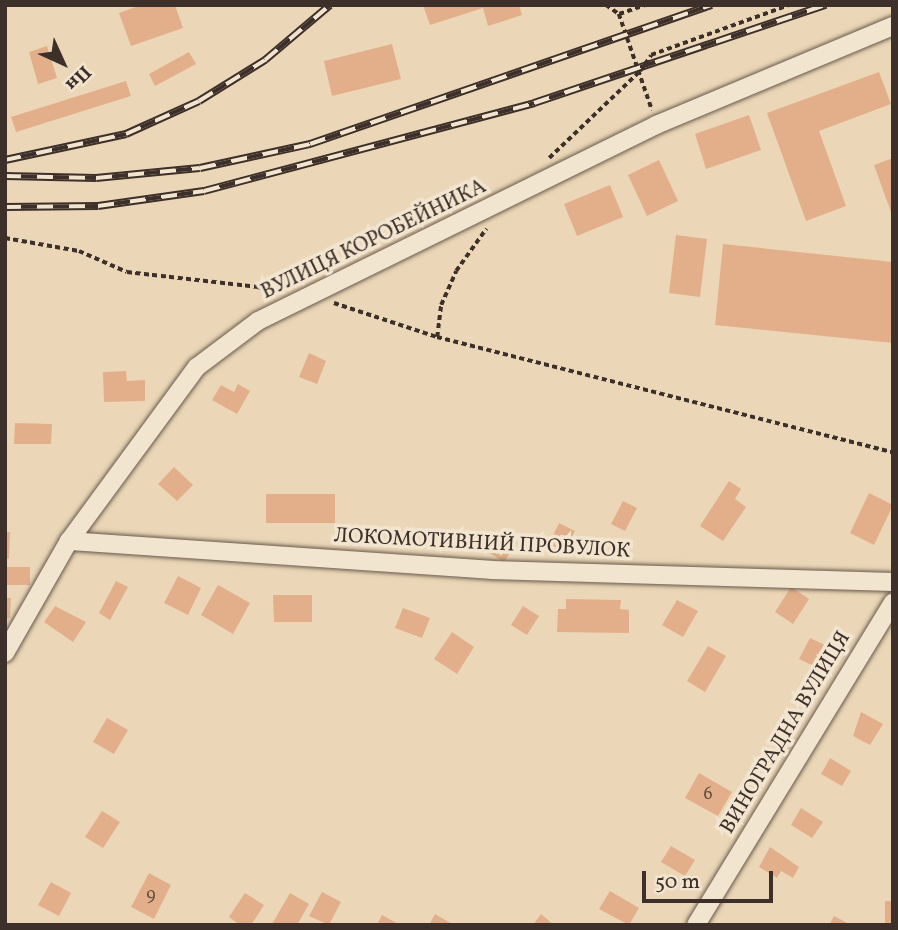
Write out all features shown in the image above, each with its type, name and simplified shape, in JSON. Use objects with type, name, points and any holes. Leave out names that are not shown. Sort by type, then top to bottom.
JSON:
[{"type":"street","name":"ВУЛИЦЯ КОРОБЕЙНИКА","points":[[5,653],[69,541],[197,367],[258,321],[656,125],[893,26]]},
{"type":"street","name":"ЛОКОМОТИВНИЙ ПРОВУЛОК","points":[[69,541],[492,570],[893,583]]},
{"type":"street","name":"ВИНОГРАДНА ВУЛИЦЯ","points":[[696,925],[893,602]]},
{"type":"path","points":[[606,5],[619,14],[656,125]]},
{"type":"path","points":[[619,14],[645,5]]},
{"type":"path","points":[[544,162],[640,71],[651,55],[789,5]]},
{"type":"path","points":[[437,337],[441,305],[456,271],[506,201]]},
{"type":"path","points":[[5,238],[79,251],[127,272],[257,287],[437,337],[893,452]]},
{"type":"building","points":[[141,5],[175,5],[183,28],[131,46],[119,13]]},
{"type":"building","points":[[423,5],[519,5],[522,15],[488,26],[483,8],[430,25]]},
{"type":"building","points":[[392,44],[401,79],[332,96],[324,61]]},
{"type":"building","points":[[47,46],[57,78],[38,84],[29,52]]},
{"type":"building","points":[[189,52],[196,64],[155,86],[149,74]]},
{"type":"building","points":[[879,72],[891,104],[819,131],[846,206],[806,221],[767,113]]},
{"type":"building","points":[[126,81],[131,96],[16,132],[11,117]]},
{"type":"building","points":[[749,115],[761,150],[706,169],[695,134]]},
{"type":"building","points":[[893,158],[893,215],[892,215],[874,165]]},
{"type":"building","points":[[659,160],[678,201],[647,216],[628,175]]},
{"type":"building","points":[[610,185],[623,217],[577,236],[564,204]]},
{"type":"building","points":[[676,235],[707,239],[700,297],[669,293]]},
{"type":"building","points":[[723,244],[893,262],[893,343],[715,325]]},
{"type":"building","points":[[309,353],[326,361],[317,384],[299,377]]},
{"type":"building","points":[[126,371],[127,381],[145,380],[145,401],[104,402],[103,372]]},
{"type":"building","points":[[238,384],[250,391],[237,414],[212,400],[221,385],[234,392]]},
{"type":"building","points":[[15,423],[52,424],[51,444],[14,444]]},
{"type":"building","points":[[174,467],[193,485],[177,501],[158,484]]},
{"type":"building","points":[[729,481],[741,489],[735,499],[746,507],[723,541],[700,526]]},
{"type":"building","points":[[869,493],[893,505],[874,545],[850,533]]},
{"type":"building","points":[[266,494],[335,494],[335,523],[266,523]]},
{"type":"building","points":[[623,501],[637,508],[625,531],[611,524]]},
{"type":"building","points":[[559,523],[575,531],[564,552],[549,544]]},
{"type":"building","points":[[5,532],[10,532],[9,559],[5,558]]},
{"type":"building","points":[[500,533],[516,543],[504,562],[488,552]]},
{"type":"building","points":[[5,567],[30,567],[30,585],[5,585]]},
{"type":"building","points":[[178,576],[201,588],[188,615],[164,603]]},
{"type":"building","points":[[116,581],[128,587],[110,620],[99,613]]},
{"type":"building","points":[[218,585],[250,603],[233,634],[201,615]]},
{"type":"building","points":[[791,587],[809,599],[793,624],[775,612]]},
{"type":"building","points":[[273,595],[312,595],[312,622],[274,622]]},
{"type":"building","points":[[5,598],[11,598],[10,618],[5,618]]},
{"type":"building","points":[[566,599],[621,600],[620,609],[629,610],[629,633],[557,632],[558,609],[566,609]]},
{"type":"building","points":[[677,600],[698,611],[683,637],[662,625]]},
{"type":"building","points":[[55,606],[86,622],[73,642],[44,622]]},
{"type":"building","points":[[523,606],[539,616],[527,635],[511,625]]},
{"type":"building","points":[[403,608],[430,618],[422,638],[395,628]]},
{"type":"building","points":[[452,632],[474,647],[457,674],[434,659]]},
{"type":"building","points":[[810,638],[829,647],[818,668],[799,659]]},
{"type":"building","points":[[708,646],[726,656],[705,692],[687,681]]},
{"type":"building","points":[[861,712],[883,724],[870,745],[853,736]]},
{"type":"building","points":[[107,718],[128,730],[114,754],[93,742]]},
{"type":"building","points":[[830,758],[851,771],[842,786],[821,774]]},
{"type":"building","points":[[699,773],[732,792],[718,816],[685,798]]},
{"type":"building","points":[[801,808],[823,822],[812,838],[791,825]]},
{"type":"building","points":[[102,811],[120,822],[103,848],[85,837]]},
{"type":"building","points":[[671,846],[695,860],[685,876],[661,862]]},
{"type":"building","points":[[770,847],[799,867],[793,878],[781,871],[777,878],[759,867]]},
{"type":"building","points":[[149,873],[171,885],[154,919],[131,907]]},
{"type":"building","points":[[51,882],[71,893],[59,916],[38,905]]},
{"type":"building","points":[[610,891],[639,908],[629,925],[599,909]]},
{"type":"building","points":[[322,892],[341,902],[329,925],[309,916]]},
{"type":"building","points":[[245,893],[264,905],[251,925],[240,925],[229,917]]},
{"type":"building","points":[[290,893],[309,904],[297,925],[272,924]]},
{"type":"building","points":[[885,901],[893,901],[893,925],[885,925]]},
{"type":"building","points":[[435,914],[454,925],[429,925]]},
{"type":"building","points":[[541,914],[554,925],[533,925]]},
{"type":"building","points":[[382,915],[400,925],[377,925]]},
{"type":"building","points":[[834,916],[851,925],[829,925]]},
{"type":"railway","points":[[5,160],[126,134],[199,101],[265,60],[330,5]]},
{"type":"railway","points":[[5,176],[96,178],[200,168],[310,144],[712,5]]},
{"type":"railway","points":[[5,207],[98,206],[204,191],[534,103],[826,5]]}]
